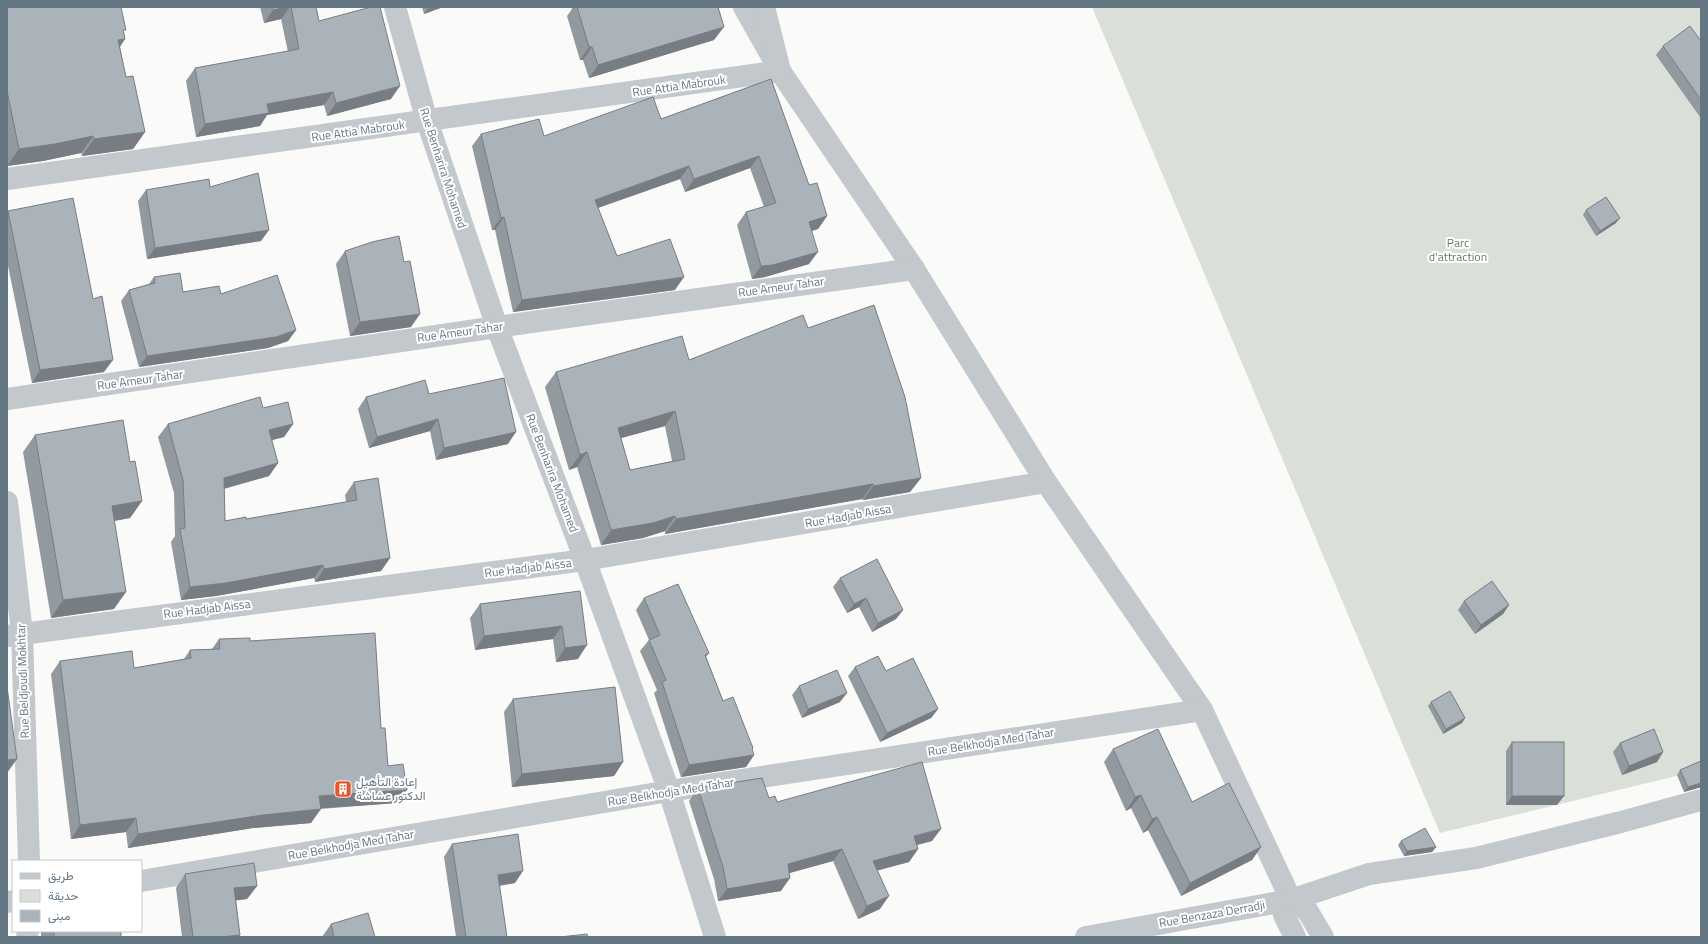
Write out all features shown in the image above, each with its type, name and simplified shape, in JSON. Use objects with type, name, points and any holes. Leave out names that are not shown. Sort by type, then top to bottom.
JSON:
[{"type":"street","name":"Rue Benharira Mohamed","points":[[395,7],[426,121],[497,327],[584,560],[668,792],[715,937]]},
{"type":"street","points":[[744,7],[780,71],[914,269],[1046,482],[1202,710],[1291,900],[1307,910],[1323,937]]},
{"type":"street","points":[[764,7],[780,71]]},
{"type":"street","name":"Rue Attia Mabrouk","points":[[7,179],[780,71]]},
{"type":"street","name":"Rue Ameur Tahar","points":[[7,399],[497,327],[914,269]]},
{"type":"street","name":"Rue Hadjab Aissa","points":[[14,635],[584,560],[1046,482]]},
{"type":"street","name":"Rue Beldjoudi Mokhtar","points":[[7,502],[29,860]]},
{"type":"street","name":"Rue Belkhodja Med Tahar","points":[[142,881],[668,792],[1202,710]]},
{"type":"street","name":"Rue Benzaza Derradji","points":[[1086,937],[1291,900],[1369,874],[1476,858],[1622,822],[1701,800]]},
{"type":"street","points":[[1291,900],[1284,916],[1295,937]]},
{"type":"green space","name":"Parc d'attraction","points":[[1092,7],[1701,7],[1701,770],[1440,833]]},
{"type":"building","points":[[7,7],[121,7],[126,30],[123,30],[125,39],[118,40],[126,77],[133,76],[145,132],[94,139],[93,136],[55,144],[19,149],[7,91]]},
{"type":"building","points":[[272,7],[286,7],[273,10]]},
{"type":"building","points":[[291,7],[316,7],[319,21],[371,7],[380,7],[400,86],[336,103],[333,92],[267,104],[269,113],[205,124],[195,68],[299,49]]},
{"type":"building","points":[[577,7],[718,7],[724,27],[598,65],[592,47],[589,47]]},
{"type":"building","points":[[1690,26],[1701,41],[1701,100],[1663,46]]},
{"type":"building","points":[[771,79],[809,185],[817,183],[827,216],[809,222],[818,252],[773,265],[761,266],[746,212],[776,203],[759,156],[694,179],[689,166],[595,200],[617,256],[670,239],[684,277],[522,300],[504,217],[501,218],[481,134],[539,119],[544,136],[653,97],[661,119]]},
{"type":"building","points":[[258,173],[269,230],[155,248],[146,190],[209,179],[210,187]]},
{"type":"building","points":[[1606,197],[1620,218],[1600,231],[1586,210]]},
{"type":"building","points":[[73,198],[93,299],[102,296],[113,360],[40,370],[8,211]]},
{"type":"building","points":[[399,236],[404,262],[410,261],[420,314],[360,322],[345,251],[372,242]]},
{"type":"building","points":[[180,273],[183,292],[219,286],[221,294],[277,275],[296,330],[276,337],[147,356],[129,290],[155,283],[154,277]]},
{"type":"building","points":[[874,305],[905,397],[921,478],[873,486],[873,484],[676,519],[675,516],[653,523],[611,530],[587,452],[580,455],[556,372],[682,336],[689,360],[803,315],[808,328]],"holes":[[[675,411],[685,459],[630,470],[618,428]]]},
{"type":"building","points":[[504,378],[516,432],[444,448],[438,419],[377,437],[366,397],[425,380],[429,394]]},
{"type":"building","points":[[260,397],[263,408],[288,402],[293,424],[269,430],[278,463],[224,478],[225,521],[246,517],[246,519],[357,500],[354,482],[378,478],[390,558],[324,569],[323,565],[226,583],[190,587],[180,529],[185,528],[183,480],[168,424]]},
{"type":"building","points":[[123,420],[130,462],[135,461],[142,501],[112,506],[126,592],[63,600],[35,435]]},
{"type":"building","points":[[877,559],[903,610],[878,623],[866,598],[854,604],[840,578]]},
{"type":"building","points":[[1492,581],[1509,605],[1481,625],[1464,601]]},
{"type":"building","points":[[678,584],[709,653],[705,655],[723,701],[733,697],[753,748],[754,755],[689,765],[662,682],[666,680],[649,640],[660,635],[644,598]]},
{"type":"building","points":[[580,591],[587,645],[565,648],[562,626],[484,636],[480,604]]},
{"type":"building","points":[[375,633],[381,728],[385,728],[388,766],[403,764],[407,790],[319,796],[321,809],[263,815],[138,834],[136,818],[80,825],[60,661],[132,651],[134,668],[191,658],[190,650],[220,649],[219,639],[250,638],[250,641]]},
{"type":"building","points":[[878,656],[886,671],[913,658],[938,709],[887,733],[855,667]]},
{"type":"building","points":[[837,670],[847,693],[808,709],[799,686]]},
{"type":"building","points":[[7,687],[17,759],[7,760]]},
{"type":"building","points":[[615,687],[623,762],[522,774],[513,699]]},
{"type":"building","points":[[1450,691],[1465,718],[1446,729],[1431,702]]},
{"type":"building","points":[[1158,729],[1192,802],[1229,783],[1261,847],[1190,883],[1157,817],[1152,819],[1141,795],[1135,797],[1113,749]]},
{"type":"building","points":[[1654,729],[1663,752],[1629,766],[1620,743]]},
{"type":"building","points":[[1512,742],[1564,742],[1564,796],[1512,796]]},
{"type":"building","points":[[1701,761],[1701,783],[1688,787],[1680,770]]},
{"type":"building","points":[[922,762],[941,829],[914,836],[918,849],[873,861],[889,896],[867,906],[842,849],[788,864],[790,878],[727,889],[723,867],[698,788],[762,778],[769,798],[775,796],[777,802]]},
{"type":"building","points":[[1425,828],[1436,847],[1407,851],[1401,841]]},
{"type":"building","points":[[518,834],[523,871],[498,875],[507,937],[466,937],[452,844]]},
{"type":"building","points":[[254,863],[257,886],[234,888],[240,935],[193,937],[185,874]]},
{"type":"building","points":[[368,913],[375,937],[334,937],[331,924]]},
{"type":"building","points":[[54,932],[121,932],[121,937],[54,937]]},
{"type":"building","points":[[587,934],[588,937],[560,937]]},
{"type":"place","name":"إعادة التأهيل الدكتور عشاشة","points":[[343,789]]}]
